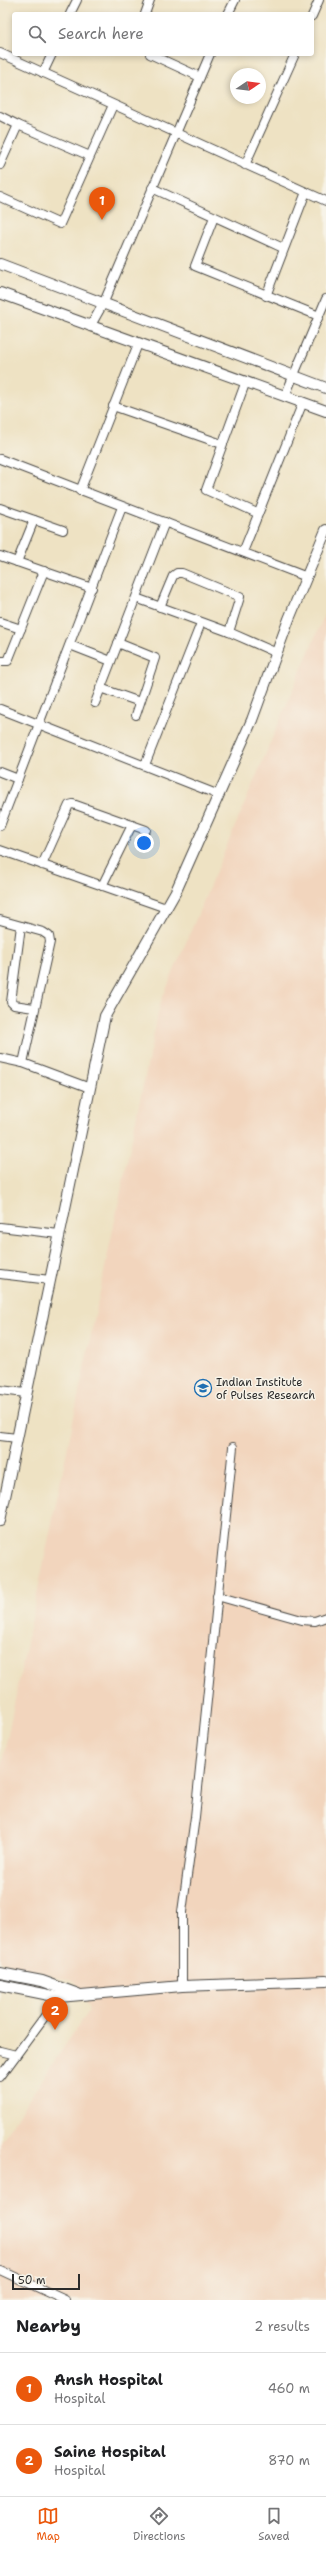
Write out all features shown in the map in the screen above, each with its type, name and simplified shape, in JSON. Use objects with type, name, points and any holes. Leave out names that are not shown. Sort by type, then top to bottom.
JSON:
[{"type":"street","points":[[71,12],[77,0]]},
{"type":"street","points":[[146,12],[150,0]]},
{"type":"street","points":[[229,12],[235,0]]},
{"type":"street","points":[[314,13],[321,2]]},
{"type":"street","points":[[0,53],[326,201]]},
{"type":"street","points":[[43,73],[51,56]]},
{"type":"street","points":[[154,56],[200,77]]},
{"type":"street","points":[[90,327],[104,302],[209,56]]},
{"type":"street","points":[[245,165],[294,56]]},
{"type":"street","points":[[0,197],[60,224],[113,105]]},
{"type":"street","points":[[0,116],[90,156]]},
{"type":"street","points":[[0,165],[18,125]]},
{"type":"street","points":[[152,188],[283,248]]},
{"type":"street","points":[[266,296],[283,248],[306,192]]},
{"type":"street","points":[[214,217],[195,266],[318,316]]},
{"type":"street","points":[[1,266],[104,302],[326,388]]},
{"type":"street","points":[[0,293],[90,327],[246,381],[326,411]]},
{"type":"street","points":[[285,396],[292,376],[326,299]]},
{"type":"street","points":[[80,491],[138,344]]},
{"type":"street","points":[[246,381],[206,490],[257,513]]},
{"type":"street","points":[[243,552],[257,513],[303,402]]},
{"type":"street","points":[[113,406],[222,444]]},
{"type":"street","points":[[0,459],[307,577]]},
{"type":"street","points":[[0,826],[122,507]]},
{"type":"street","points":[[0,508],[63,530]]},
{"type":"street","points":[[18,562],[34,520]]},
{"type":"street","points":[[95,703],[165,522]]},
{"type":"street","points":[[0,1521],[2,1497],[17,1438],[105,1016],[166,908],[219,795],[252,720],[326,530]]},
{"type":"street","points":[[0,556],[92,588]]},
{"type":"street","points":[[0,661],[8,661],[44,571]]},
{"type":"street","points":[[160,607],[173,576],[177,573],[182,573],[240,597],[229,632]]},
{"type":"street","points":[[136,598],[229,632],[277,653]]},
{"type":"street","points":[[0,622],[21,629]]},
{"type":"street","points":[[145,765],[201,623]]},
{"type":"street","points":[[118,643],[155,658],[136,715]]},
{"type":"street","points":[[70,645],[111,661]]},
{"type":"street","points":[[100,688],[140,702]]},
{"type":"street","points":[[0,709],[219,795]]},
{"type":"street","points":[[0,772],[18,779]]},
{"type":"street","points":[[42,865],[69,805],[73,804],[146,830]]},
{"type":"street","points":[[102,886],[132,825]]},
{"type":"street","points":[[0,850],[166,908]]},
{"type":"street","points":[[0,920],[43,932],[49,936],[50,942],[34,1008],[23,1063]]},
{"type":"street","points":[[21,926],[11,1002],[14,1005],[34,1008]]},
{"type":"street","points":[[0,1058],[23,1063],[90,1088]]},
{"type":"street","points":[[0,1227],[59,1234]]},
{"type":"street","points":[[0,1276],[50,1280]]},
{"type":"street","points":[[0,1390],[26,1393]]},
{"type":"street","points":[[0,1436],[17,1438]]},
{"type":"street","points":[[182,1986],[182,1912],[195,1817],[233,1447]]},
{"type":"street","points":[[217,1596],[302,1620],[314,1621],[326,1617]]},
{"type":"street","points":[[0,1973],[42,1981],[80,1995]]},
{"type":"street","points":[[0,1984],[59,1998],[182,1986],[326,1982]]},
{"type":"street","points":[[0,2077],[59,1998]]},
{"type":"street","points":[[0,2051],[16,2055]]},
{"type":"street","points":[[0,2270],[65,2300]]},
{"type":"shaded area","name":"Indian Institute of Pulses Research","points":[[326,611],[326,2300],[0,2300],[0,2142],[89,2010],[76,1982],[0,1961],[0,1772],[160,1004]]},
{"type":"place","name":"Ansh Hospital","points":[[102,220]]},
{"type":"place","name":"Indian Institute of Pulses Research","points":[[203,1388]]},
{"type":"place","name":"Saine Hospital","points":[[55,2030]]}]
